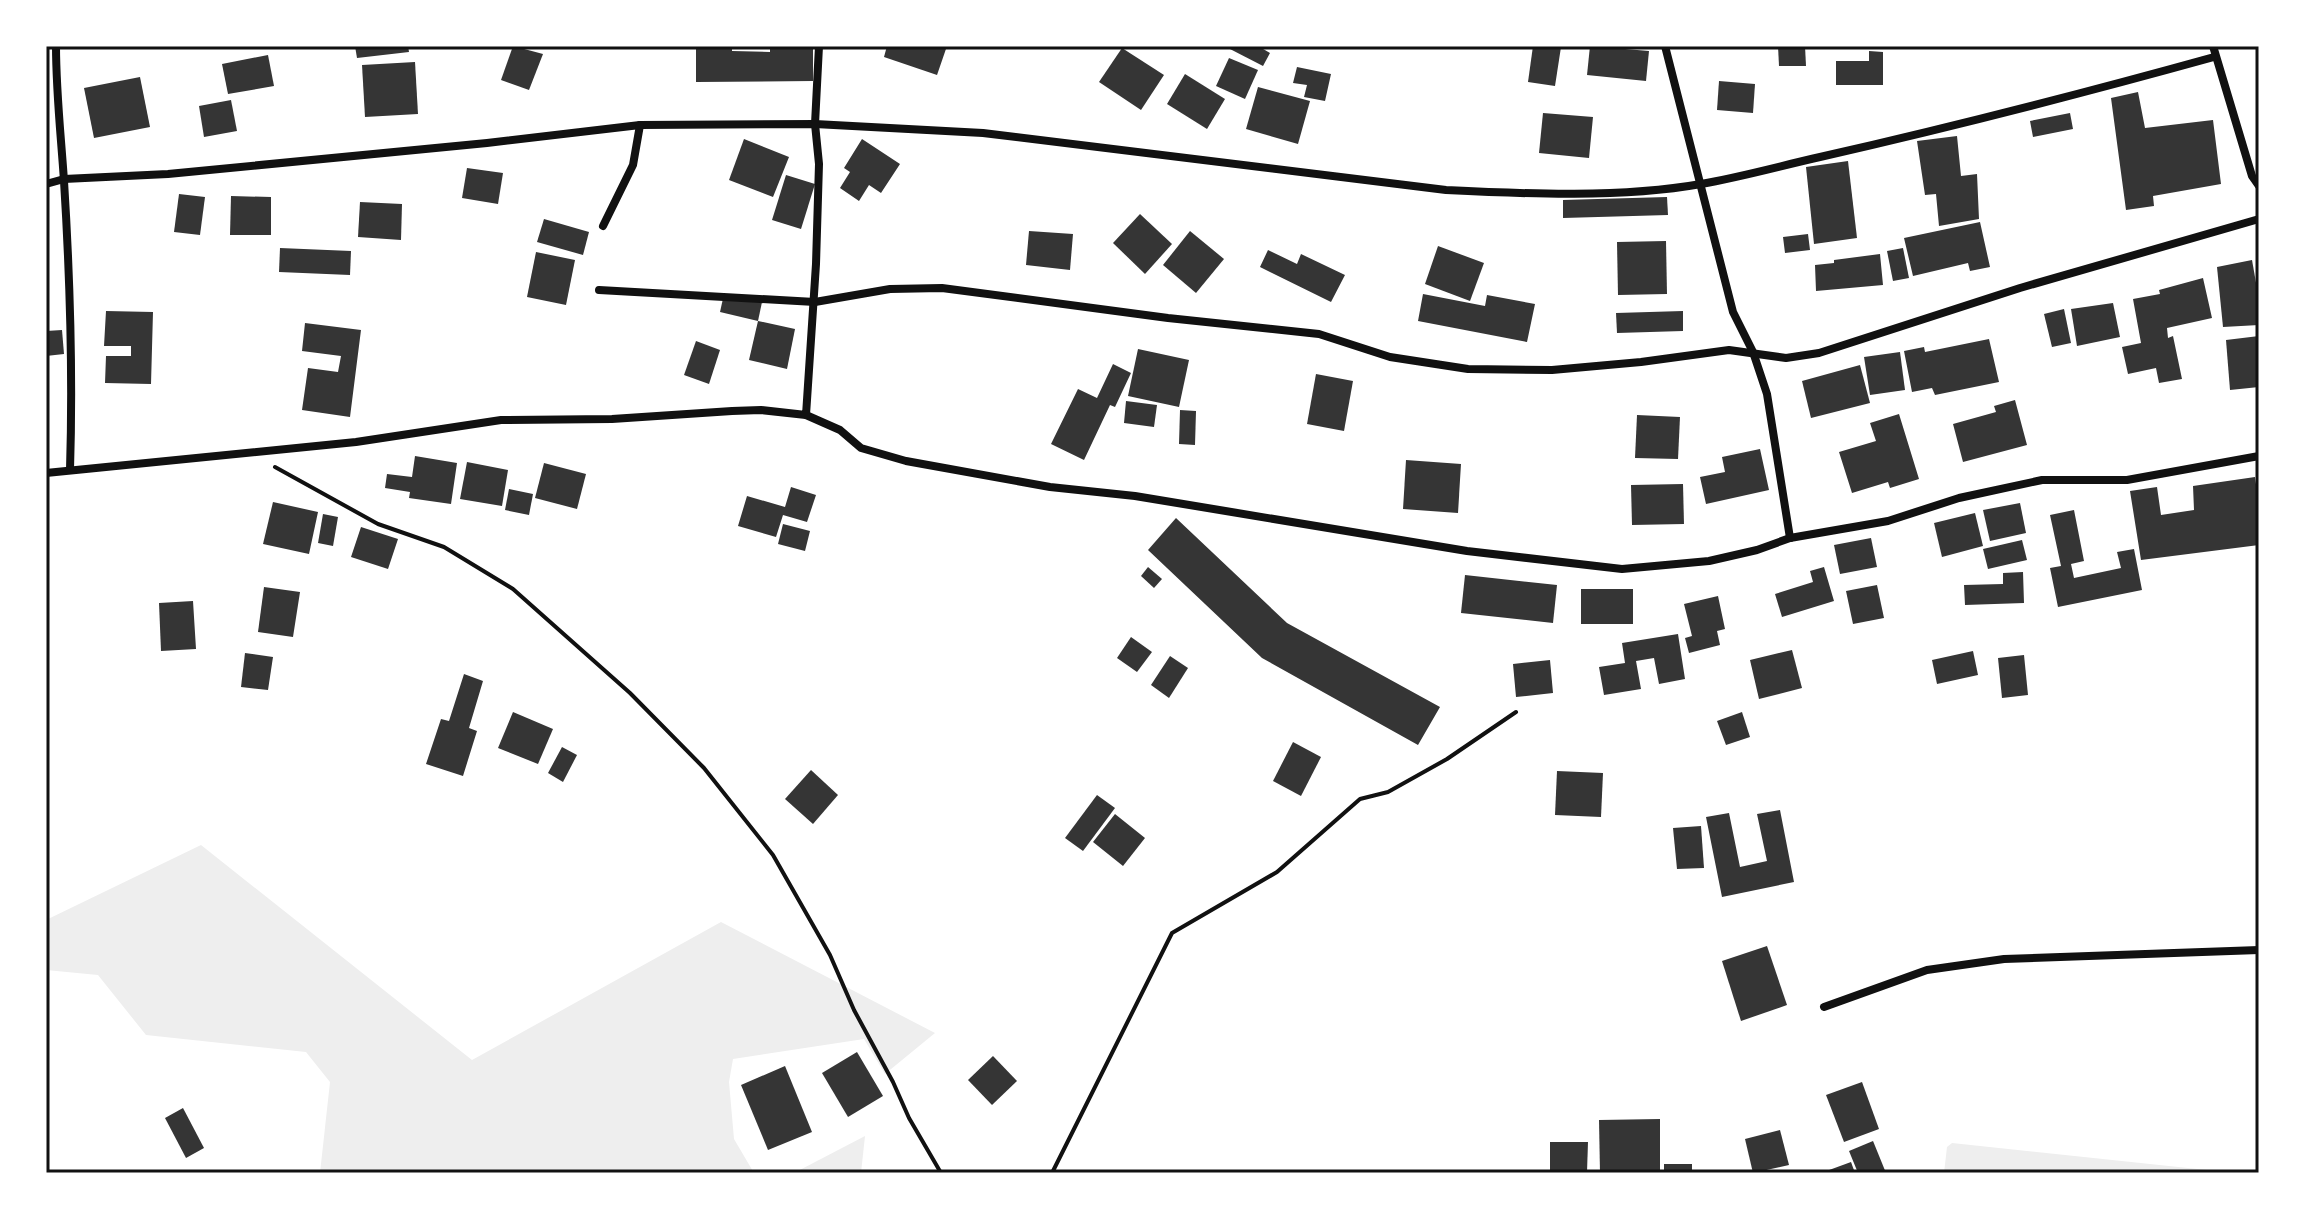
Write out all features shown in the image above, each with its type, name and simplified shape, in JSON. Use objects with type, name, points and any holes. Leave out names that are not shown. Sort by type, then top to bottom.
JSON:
[{"type":"street","points":[[56,46],[56,104],[64,179],[73,388],[70,470]]},
{"type":"street","points":[[806,415],[815,302],[819,164],[815,124],[819,46]]},
{"type":"street","points":[[1665,46],[1733,312],[1753,352],[1767,394],[1790,538]]},
{"type":"street","points":[[2213,46],[2252,176],[2259,186]]},
{"type":"street","points":[[46,184],[64,179],[197,171],[640,125],[815,124],[983,133],[1446,190],[1521,194],[1652,190],[1702,184],[1917,135],[2214,57]]},
{"type":"street","points":[[603,226],[633,165],[640,125]]},
{"type":"street","points":[[599,290],[815,302],[890,289],[942,288],[1319,334],[1390,357],[1468,369],[1552,370],[1729,350],[1786,358],[1819,353],[2035,284],[2259,219]]},
{"type":"street","points":[[46,473],[356,442],[501,420],[612,419],[761,410],[806,415],[840,430],[861,448],[906,461],[1050,487],[1135,496],[1467,551],[1622,569],[1709,561],[1757,550],[1790,538],[1888,521],[1959,498],[2042,480],[2127,480],[2259,456]]},
{"type":"street","points":[[1824,1007],[1927,970],[2004,959],[2259,950]]},
{"type":"path","points":[[275,467],[378,524],[444,547],[513,589],[620,684],[704,768],[780,866],[830,955],[854,1010],[941,1173]]},
{"type":"path","points":[[1052,1173],[1172,933],[1277,872],[1360,799],[1388,792],[1447,759],[1516,712]]},
{"type":"shaded area","points":[[201,845],[472,1060],[721,922],[935,1033],[885,1074],[864,1039],[733,1059],[729,1082],[734,1139],[754,1173],[320,1173],[330,1082],[306,1052],[146,1035],[98,975],[46,970],[46,920]]},
{"type":"shaded area","points":[[865,1136],[861,1173],[794,1173]]},
{"type":"shaded area","points":[[1952,1143],[2235,1173],[1944,1173],[1947,1147]]},
{"type":"building","points":[[355,46],[408,46],[409,52],[357,58]]},
{"type":"building","points":[[513,46],[543,54],[529,90],[501,80]]},
{"type":"building","points":[[696,46],[732,46],[732,51],[770,52],[770,46],[813,46],[813,81],[696,82]]},
{"type":"building","points":[[887,46],[947,46],[937,75],[884,57]]},
{"type":"building","points":[[1231,46],[1258,46],[1270,53],[1263,66],[1230,49]]},
{"type":"building","points":[[1533,46],[1561,47],[1555,86],[1528,82]]},
{"type":"building","points":[[1590,46],[1649,51],[1646,81],[1587,75]]},
{"type":"building","points":[[1778,46],[1805,46],[1806,66],[1779,66]]},
{"type":"building","points":[[1122,48],[1164,75],[1141,110],[1099,82]]},
{"type":"building","points":[[1869,51],[1883,52],[1883,85],[1836,85],[1836,61],[1869,61]]},
{"type":"building","points":[[268,55],[274,86],[228,94],[222,64]]},
{"type":"building","points":[[1229,58],[1258,70],[1245,99],[1216,86]]},
{"type":"building","points":[[415,62],[418,114],[365,117],[362,65]]},
{"type":"building","points":[[1297,67],[1331,74],[1325,101],[1304,97],[1307,85],[1293,83]]},
{"type":"building","points":[[1185,74],[1225,99],[1207,129],[1167,104]]},
{"type":"building","points":[[140,77],[150,127],[94,138],[84,88]]},
{"type":"building","points":[[1719,81],[1755,84],[1753,113],[1717,110]]},
{"type":"building","points":[[1258,87],[1310,101],[1298,144],[1246,129]]},
{"type":"building","points":[[2138,92],[2145,128],[2213,120],[2221,184],[2153,196],[2154,206],[2126,210],[2111,98]]},
{"type":"building","points":[[231,100],[237,131],[204,137],[199,106]]},
{"type":"building","points":[[1543,113],[1593,117],[1589,158],[1539,153]]},
{"type":"building","points":[[2070,113],[2073,129],[2033,137],[2030,121]]},
{"type":"building","points":[[1957,136],[1961,176],[1977,174],[1979,219],[1939,226],[1936,194],[1925,195],[1917,141]]},
{"type":"building","points":[[744,139],[789,157],[773,197],[729,180]]},
{"type":"building","points":[[862,139],[900,164],[881,193],[869,185],[859,201],[840,188],[850,172],[844,168]]},
{"type":"building","points":[[1848,161],[1857,238],[1814,244],[1806,167]]},
{"type":"building","points":[[467,168],[503,173],[498,204],[462,198]]},
{"type":"building","points":[[786,175],[815,184],[801,229],[772,220]]},
{"type":"building","points":[[179,194],[205,197],[200,235],[174,232]]},
{"type":"building","points":[[231,196],[271,197],[271,235],[230,235]]},
{"type":"building","points":[[1667,197],[1668,215],[1563,218],[1563,200]]},
{"type":"building","points":[[360,202],[402,204],[401,240],[358,237]]},
{"type":"building","points":[[1140,214],[1172,244],[1145,274],[1113,243]]},
{"type":"building","points":[[544,219],[589,232],[583,255],[537,242]]},
{"type":"building","points":[[1980,222],[1990,267],[1970,271],[1968,263],[1913,276],[1904,238]]},
{"type":"building","points":[[1029,231],[1073,234],[1070,270],[1026,265]]},
{"type":"building","points":[[1190,231],[1224,259],[1196,293],[1163,265]]},
{"type":"building","points":[[1808,234],[1810,250],[1785,253],[1783,237]]},
{"type":"building","points":[[1666,241],[1667,294],[1618,295],[1617,242]]},
{"type":"building","points":[[1438,246],[1484,263],[1470,301],[1425,284]]},
{"type":"building","points":[[280,248],[351,251],[350,275],[279,272]]},
{"type":"building","points":[[1903,248],[1909,278],[1893,281],[1887,251]]},
{"type":"building","points":[[1268,250],[1297,264],[1301,254],[1345,275],[1331,302],[1260,267]]},
{"type":"building","points":[[536,252],[575,260],[566,305],[527,297]]},
{"type":"building","points":[[1880,254],[1883,285],[1816,291],[1815,265]]},
{"type":"building","points":[[2252,260],[2259,325],[2223,327],[2217,267]]},
{"type":"building","points":[[2203,278],[2212,318],[2167,328],[2168,338],[2173,336],[2182,379],[2159,383],[2156,368],[2128,374],[2122,347],[2141,343],[2133,299],[2160,294],[2159,290]]},
{"type":"building","points":[[724,294],[762,302],[758,321],[720,312]]},
{"type":"building","points":[[1423,294],[1485,306],[1487,295],[1535,304],[1527,342],[1418,321]]},
{"type":"building","points":[[2113,303],[2120,337],[2077,346],[2071,309]]},
{"type":"building","points":[[2064,309],[2071,343],[2052,347],[2044,314]]},
{"type":"building","points":[[106,311],[153,312],[151,384],[105,383],[106,356],[131,356],[131,346],[104,346]]},
{"type":"building","points":[[1683,311],[1683,331],[1617,333],[1616,313]]},
{"type":"building","points":[[758,321],[795,329],[787,369],[749,360]]},
{"type":"building","points":[[305,323],[361,330],[350,417],[302,410],[308,368],[338,372],[341,356],[302,351]]},
{"type":"building","points":[[62,330],[64,354],[46,356],[46,331]]},
{"type":"building","points":[[2259,336],[2259,387],[2230,390],[2226,340]]},
{"type":"building","points":[[1989,339],[1999,382],[1935,395],[1932,388],[1912,392],[1904,351],[1924,347],[1925,352]]},
{"type":"building","points":[[696,341],[720,350],[709,384],[684,375]]},
{"type":"building","points":[[1138,349],[1189,360],[1179,407],[1128,396]]},
{"type":"building","points":[[1900,352],[1905,390],[1870,395],[1864,357]]},
{"type":"building","points":[[1113,364],[1131,373],[1115,407],[1110,405],[1084,460],[1051,444],[1078,389],[1097,398]]},
{"type":"building","points":[[1860,365],[1870,403],[1811,418],[1802,381]]},
{"type":"building","points":[[1316,374],[1353,381],[1344,431],[1307,424]]},
{"type":"building","points":[[2015,400],[2027,445],[1963,462],[1953,424],[1996,412],[1994,406]]},
{"type":"building","points":[[1126,401],[1157,405],[1154,427],[1124,423]]},
{"type":"building","points":[[1180,410],[1196,411],[1195,445],[1179,444]]},
{"type":"building","points":[[1899,414],[1919,479],[1890,488],[1888,482],[1852,493],[1839,452],[1876,441],[1870,423]]},
{"type":"building","points":[[1637,415],[1680,417],[1678,459],[1635,458]]},
{"type":"building","points":[[1760,449],[1769,490],[1706,504],[1700,477],[1725,472],[1722,457]]},
{"type":"building","points":[[415,456],[457,463],[451,504],[409,498],[410,492],[385,488],[387,474],[412,477]]},
{"type":"building","points":[[1406,460],[1461,464],[1458,513],[1403,509]]},
{"type":"building","points":[[467,462],[508,470],[502,506],[460,499]]},
{"type":"building","points":[[544,463],[586,474],[577,509],[535,498]]},
{"type":"building","points":[[2255,477],[2259,545],[2141,560],[2130,491],[2157,487],[2161,515],[2194,510],[2193,486]]},
{"type":"building","points":[[1683,484],[1684,524],[1632,525],[1631,485]]},
{"type":"building","points":[[791,487],[816,495],[807,522],[783,515],[776,537],[738,526],[747,496],[785,507]]},
{"type":"building","points":[[509,489],[533,494],[529,515],[505,510]]},
{"type":"building","points":[[273,502],[318,512],[309,554],[263,544]]},
{"type":"building","points":[[2020,503],[2026,533],[1990,541],[1983,510]]},
{"type":"building","points":[[2074,510],[2084,561],[2071,564],[2074,578],[2121,568],[2117,552],[2134,549],[2142,590],[2058,607],[2050,568],[2061,566],[2050,515]]},
{"type":"building","points":[[1975,513],[1983,546],[1942,557],[1934,523]]},
{"type":"building","points":[[323,514],[338,517],[333,546],[318,543]]},
{"type":"building","points":[[1176,518],[1287,623],[1440,707],[1418,745],[1262,658],[1148,550]]},
{"type":"building","points":[[783,524],[810,531],[805,551],[778,544]]},
{"type":"building","points":[[361,527],[398,539],[388,569],[351,557]]},
{"type":"building","points":[[1871,538],[1877,567],[1840,574],[1834,545]]},
{"type":"building","points":[[2022,540],[2027,560],[1988,569],[1983,549]]},
{"type":"building","points":[[1148,567],[1162,579],[1154,588],[1141,576]]},
{"type":"building","points":[[1824,567],[1834,601],[1782,617],[1775,594],[1813,582],[1810,571]]},
{"type":"building","points":[[2023,572],[2024,603],[1965,605],[1964,585],[2003,584],[2003,573]]},
{"type":"building","points":[[1465,575],[1557,585],[1553,623],[1461,613]]},
{"type":"building","points":[[1877,585],[1884,618],[1853,624],[1846,591]]},
{"type":"building","points":[[264,587],[300,592],[293,637],[258,632]]},
{"type":"building","points":[[1581,589],[1633,589],[1633,624],[1581,624]]},
{"type":"building","points":[[1718,596],[1725,629],[1717,631],[1720,645],[1689,653],[1685,638],[1692,636],[1684,604]]},
{"type":"building","points":[[193,601],[196,649],[161,651],[159,603]]},
{"type":"building","points":[[1678,634],[1685,679],[1659,684],[1654,658],[1636,661],[1641,689],[1604,695],[1599,667],[1625,663],[1622,643]]},
{"type":"building","points":[[1131,637],[1152,652],[1137,672],[1117,658]]},
{"type":"building","points":[[1792,650],[1802,688],[1759,699],[1750,660]]},
{"type":"building","points":[[1973,651],[1978,675],[1937,684],[1932,660]]},
{"type":"building","points":[[245,653],[273,657],[268,690],[241,687]]},
{"type":"building","points":[[2024,655],[2028,695],[2002,698],[1998,658]]},
{"type":"building","points":[[1170,656],[1188,668],[1169,698],[1151,685]]},
{"type":"building","points":[[1550,660],[1553,693],[1516,697],[1513,664]]},
{"type":"building","points":[[464,674],[483,681],[469,728],[477,731],[463,776],[426,764],[441,719],[449,721]]},
{"type":"building","points":[[513,712],[553,729],[538,764],[498,748]]},
{"type":"building","points":[[1742,712],[1750,737],[1726,745],[1717,721]]},
{"type":"building","points":[[1293,742],[1321,757],[1301,796],[1273,781]]},
{"type":"building","points":[[562,747],[577,755],[563,782],[548,773]]},
{"type":"building","points":[[811,770],[838,795],[813,824],[785,799]]},
{"type":"building","points":[[1557,771],[1603,773],[1601,817],[1555,815]]},
{"type":"building","points":[[1097,795],[1115,808],[1083,851],[1065,838]]},
{"type":"building","points":[[1780,810],[1794,882],[1722,897],[1706,817],[1729,813],[1740,867],[1767,861],[1757,814]]},
{"type":"building","points":[[1115,814],[1145,838],[1123,866],[1093,842]]},
{"type":"building","points":[[1701,826],[1704,868],[1677,869],[1673,828]]},
{"type":"building","points":[[1767,946],[1787,1005],[1741,1021],[1722,961]]},
{"type":"building","points":[[857,1052],[883,1096],[848,1117],[822,1073]]},
{"type":"building","points":[[993,1056],[1017,1081],[992,1105],[968,1080]]},
{"type":"building","points":[[785,1066],[812,1132],[768,1150],[741,1085]]},
{"type":"building","points":[[1862,1082],[1879,1129],[1844,1142],[1826,1095]]},
{"type":"building","points":[[183,1108],[204,1148],[186,1158],[165,1118]]},
{"type":"building","points":[[1660,1119],[1660,1172],[1600,1173],[1599,1120]]},
{"type":"building","points":[[1780,1130],[1789,1165],[1753,1173],[1745,1139]]},
{"type":"building","points":[[1873,1141],[1886,1173],[1858,1173],[1849,1151]]},
{"type":"building","points":[[1550,1142],[1588,1142],[1587,1172],[1550,1172]]},
{"type":"building","points":[[1851,1162],[1855,1173],[1821,1173]]},
{"type":"building","points":[[1664,1164],[1692,1164],[1692,1173],[1664,1173]]}]
